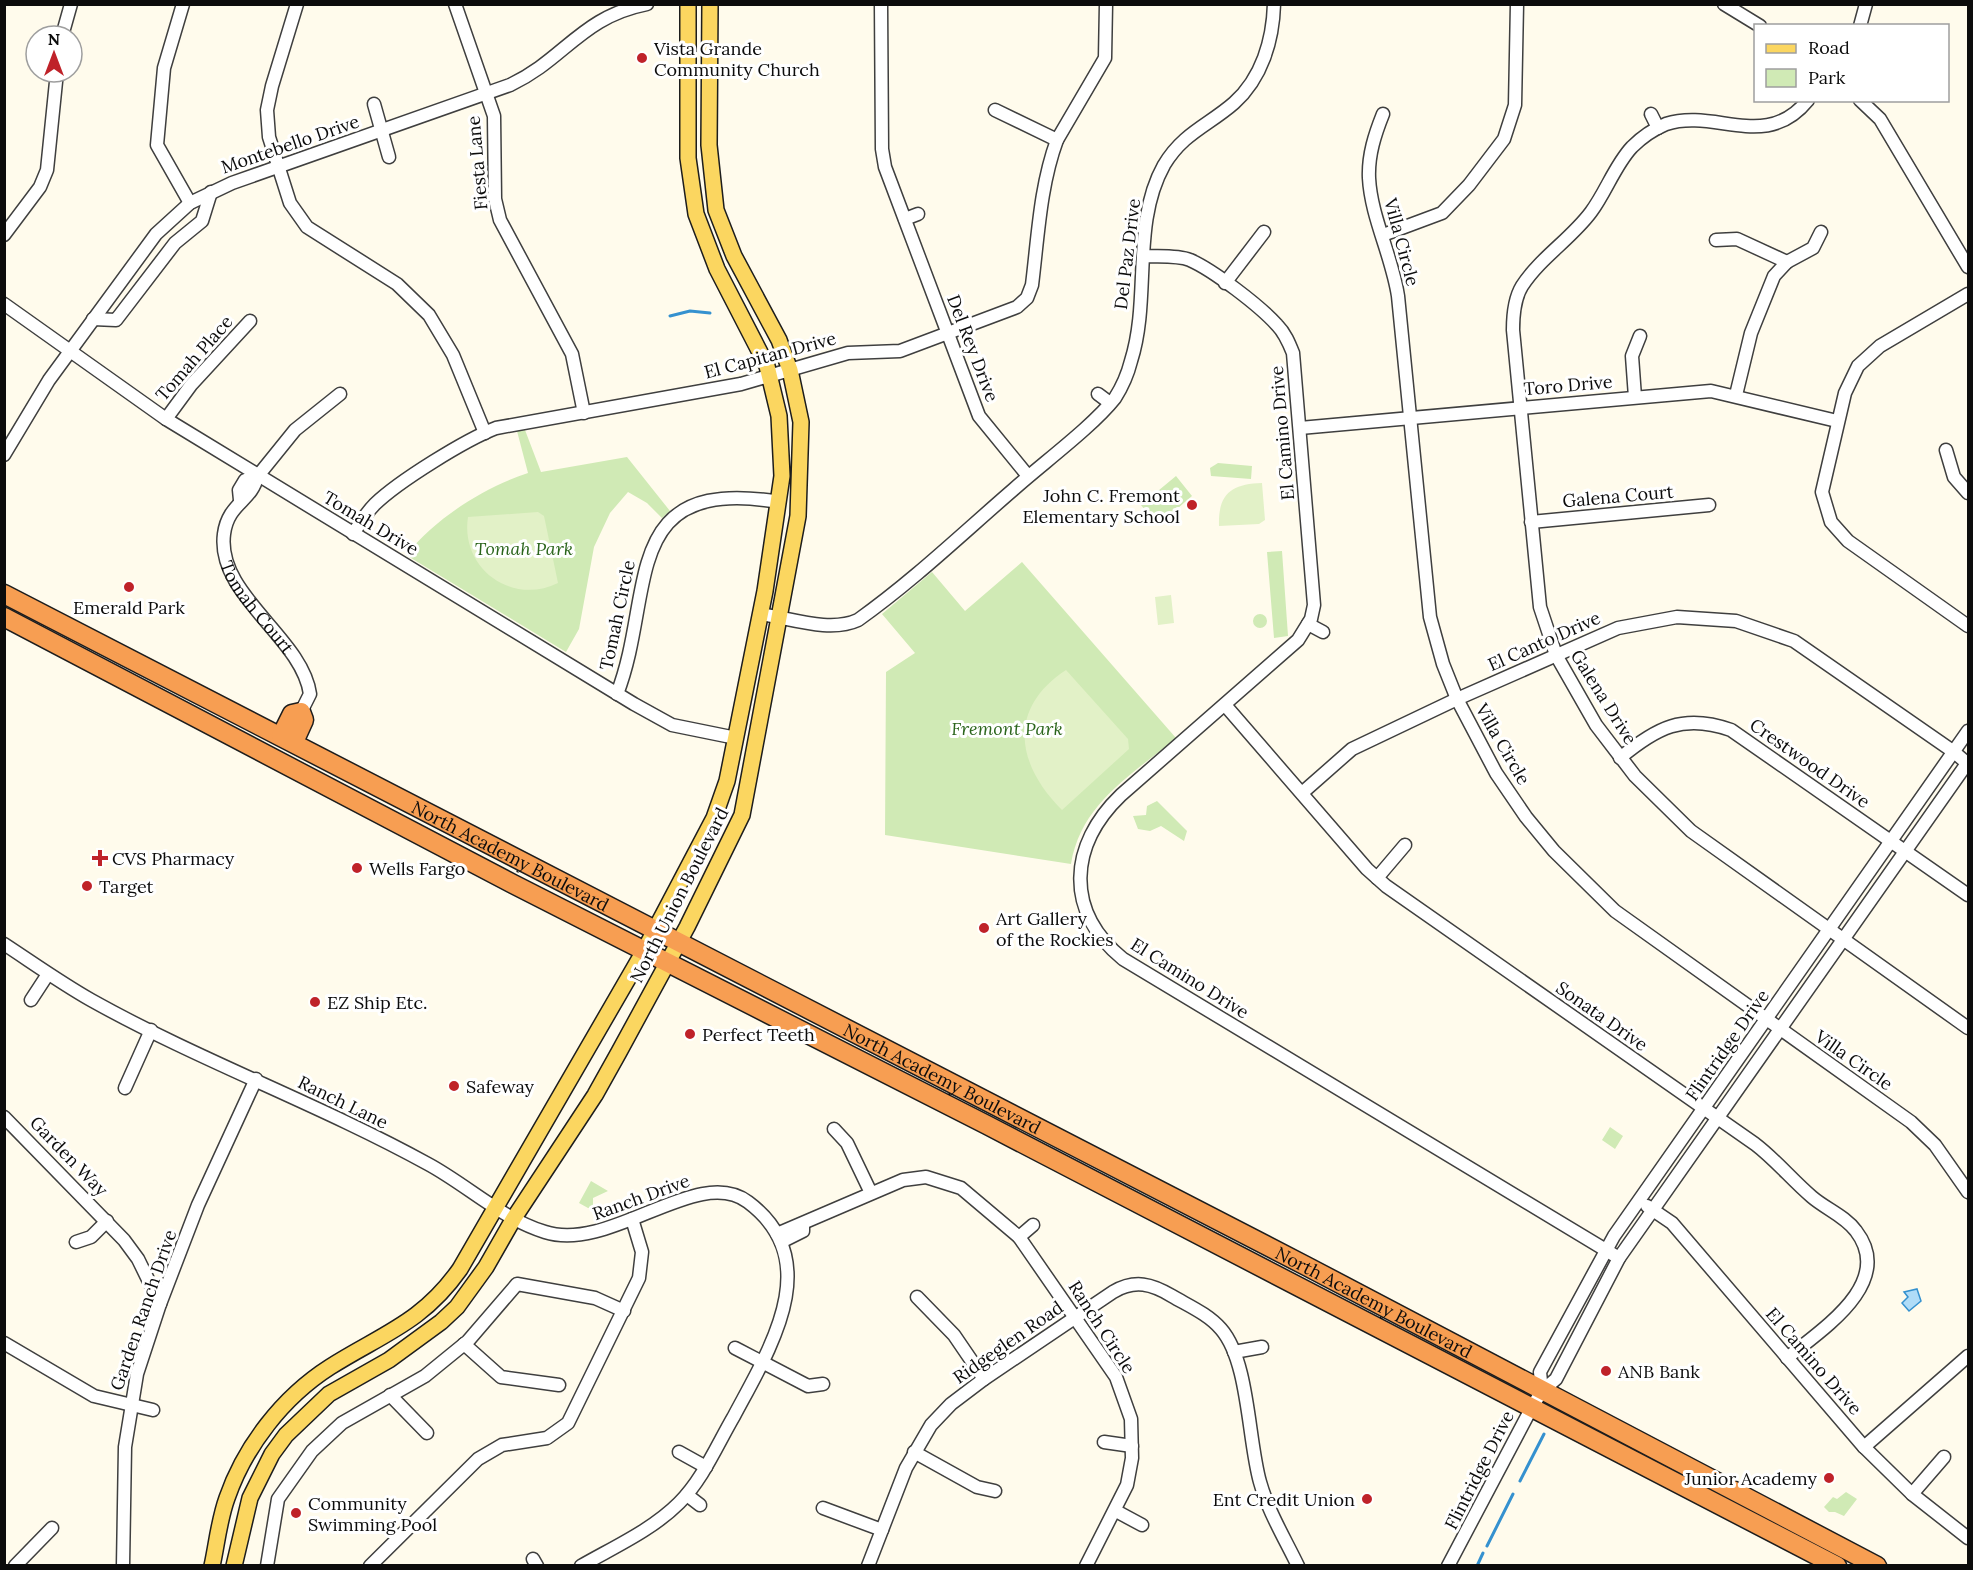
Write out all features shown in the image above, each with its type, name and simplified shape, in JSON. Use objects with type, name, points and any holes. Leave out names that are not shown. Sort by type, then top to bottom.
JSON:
[{"type":"highway","name":"North Academy Boulevard","points":[[4,594],[288,739],[1877,1566]]},
{"type":"highway","name":"North Academy Boulevard","points":[[4,617],[668,964],[998,1131],[1837,1566]]},
{"type":"highway","name":"Tomah Court","points":[[288,739],[304,720],[301,712]]},
{"type":"main road","name":"North Union Boulevard","points":[[212,1566],[226,1499],[243,1462],[270,1422],[310,1382],[330,1368],[396,1331],[429,1305],[454,1277],[497,1207],[656,930],[714,818],[727,781],[760,614],[779,502],[781,432],[771,377],[747,323],[709,252],[696,214],[688,158],[688,4]]},
{"type":"main road","name":"North Union Boulevard","points":[[234,1566],[250,1498],[272,1454],[286,1435],[329,1394],[389,1360],[441,1323],[472,1288],[514,1218],[595,1095],[668,964],[742,815],[801,492],[801,422],[790,370],[779,340],[734,256],[716,210],[709,145],[710,4]]},
{"type":"street","points":[[65,24],[71,4]]},
{"type":"street","points":[[183,4],[164,68],[157,145],[190,203]]},
{"type":"street","points":[[297,4],[267,110],[269,137],[290,203],[307,227],[397,284],[429,315],[453,355],[485,433]]},
{"type":"street","name":"Fiesta Lane","points":[[455,4],[495,127],[495,199],[500,220],[572,354],[584,413]]},
{"type":"street","name":"Montebello Drive","points":[[6,447],[31,406],[156,234],[190,203],[211,192],[277,167],[486,94],[530,75],[594,23],[618,8],[647,4]]},
{"type":"street","name":"Del Rey Drive","points":[[881,4],[882,149],[885,167],[979,416],[1028,476]]},
{"type":"street","name":"El Capitan Drive","points":[[353,534],[368,512],[388,492],[485,433],[507,425],[584,413],[771,377],[848,353],[900,351],[1017,307],[1027,298],[1032,285],[1047,167],[1057,140],[1105,58],[1106,4]]},
{"type":"street","name":"Del Paz Drive","points":[[760,614],[840,626],[858,620],[1028,476],[1110,403],[1121,386],[1132,359],[1150,203],[1164,166],[1188,135],[1234,103],[1256,75],[1268,48],[1274,4]]},
{"type":"street","points":[[1383,235],[1442,213],[1469,185],[1504,139],[1512,117],[1515,97],[1516,4]]},
{"type":"street","points":[[1724,4],[1741,8],[1758,24]]},
{"type":"street","points":[[1861,24],[1866,4]]},
{"type":"street","points":[[4,235],[40,187],[47,170],[56,84]]},
{"type":"street","name":"Galena Drive","points":[[1806,102],[1794,113],[1767,126],[1740,128],[1688,120],[1658,128],[1633,146],[1590,213],[1522,286],[1513,319],[1540,607],[1556,655],[1586,708],[1620,758],[1669,812],[1691,831],[1828,930],[1968,1028]]},
{"type":"street","points":[[1862,102],[1880,119],[1968,267]]},
{"type":"street","name":"Montebello Drive","points":[[374,104],[389,157]]},
{"type":"street","points":[[995,110],[1057,140]]},
{"type":"street","name":"Villa Circle","points":[[1383,114],[1372,148],[1369,176],[1372,202],[1396,278],[1430,618],[1443,664],[1457,699],[1496,773],[1526,817],[1589,887],[1648,937],[1911,1122],[1935,1145],[1968,1192]]},
{"type":"street","points":[[1651,114],[1658,128]]},
{"type":"street","name":"Montebello Drive","points":[[93,319],[116,320],[175,243],[202,221],[211,192]]},
{"type":"street","points":[[904,219],[918,214]]},
{"type":"street","points":[[1225,282],[1264,232]]},
{"type":"street","points":[[1736,395],[1755,320],[1774,276],[1788,262],[1813,248],[1821,232]]},
{"type":"street","points":[[1716,240],[1737,239],[1788,262]]},
{"type":"street","name":"El Camino Drive","points":[[1144,256],[1189,260],[1225,282],[1276,324],[1287,338],[1293,353],[1314,583],[1314,605],[1308,624],[1298,640],[1271,667],[1121,795],[1093,826],[1083,850],[1080,877],[1085,909],[1096,931],[1123,959],[1619,1258]]},
{"type":"street","points":[[1968,294],[1868,355],[1851,377],[1837,421],[1822,492],[1831,522],[1848,541],[1968,626]]},
{"type":"street","name":"Tomah Drive","points":[[4,304],[166,419],[257,477],[617,694],[672,725],[736,738]]},
{"type":"street","name":"Tomah Place","points":[[166,419],[191,385],[250,321]]},
{"type":"street","points":[[1635,397],[1632,356],[1640,336]]},
{"type":"street","name":"Toro Drive","points":[[1300,428],[1711,391],[1736,395],[1837,421]]},
{"type":"street","name":"Tomah Court","points":[[301,712],[310,694],[302,670],[231,574],[226,563],[223,537],[226,521],[240,500],[239,490],[245,480],[257,477],[295,430],[340,394]]},
{"type":"street","points":[[1098,394],[1110,403]]},
{"type":"street","points":[[1946,450],[1954,477],[1968,493]]},
{"type":"street","name":"Tomah Circle","points":[[617,694],[627,665],[644,569],[653,546],[664,529],[686,511],[717,499],[734,496],[779,502]]},
{"type":"street","name":"Galena Court","points":[[1531,522],[1709,505]]},
{"type":"street","name":"El Canto Drive","points":[[1302,793],[1352,749],[1457,699],[1618,628],[1657,619],[1696,617],[1736,621],[1775,633],[1802,645],[1968,763]]},
{"type":"street","points":[[1308,624],[1323,632]]},
{"type":"street","name":"Sonata Drive","points":[[1225,705],[1377,878],[1769,1155],[1808,1194],[1845,1220],[1861,1240],[1866,1268],[1864,1280],[1858,1294],[1843,1311],[1787,1358]]},
{"type":"street","name":"Crestwood Drive","points":[[1620,758],[1654,732],[1670,725],[1685,722],[1716,725],[1744,737],[1968,895]]},
{"type":"street","name":"Flintridge Drive","points":[[1542,1391],[1540,1372],[1606,1250],[1968,731]]},
{"type":"street","name":"Flintridge Drive","points":[[1449,1566],[1532,1407],[1542,1391],[1556,1379],[1619,1258],[1968,763]]},
{"type":"street","points":[[1377,878],[1405,845]]},
{"type":"street","name":"Ranch Lane","points":[[4,944],[94,1002],[429,1164],[514,1218]]},
{"type":"street","points":[[31,1000],[48,974]]},
{"type":"street","points":[[125,1088],[151,1030]]},
{"type":"street","name":"Garden Ranch Drive","points":[[123,1566],[125,1447],[130,1405],[160,1304],[198,1205],[256,1079]]},
{"type":"street","name":"Garden Way","points":[[4,1117],[107,1221],[132,1250],[160,1304]]},
{"type":"street","points":[[834,1129],[848,1143],[871,1193]]},
{"type":"street","name":"Ranch Circle","points":[[779,1238],[803,1231],[803,1225],[871,1193],[914,1177],[938,1178],[961,1188],[1018,1237],[1116,1377],[1123,1391],[1131,1419],[1132,1446],[1127,1485],[1116,1511],[1086,1566]]},
{"type":"street","name":"Ranch Drive","points":[[514,1218],[546,1232],[577,1236],[591,1234],[689,1198],[718,1191],[730,1192],[749,1203],[779,1238]]},
{"type":"street","name":"El Camino Drive","points":[[1640,1200],[1672,1223],[1864,1447],[1912,1494],[1968,1538]]},
{"type":"street","points":[[370,1566],[478,1459],[502,1445],[547,1438],[568,1422],[639,1278],[642,1258],[632,1219]]},
{"type":"street","name":"Garden Way","points":[[75,1242],[91,1237],[107,1221]]},
{"type":"street","points":[[1018,1237],[1033,1225]]},
{"type":"street","points":[[583,1565],[654,1523],[687,1495],[706,1467],[775,1338],[785,1303],[787,1268],[779,1238]]},
{"type":"street","name":"Ridgeglen Road","points":[[868,1566],[914,1452],[942,1413],[984,1379],[1075,1317],[1122,1287],[1140,1283],[1150,1284],[1210,1319],[1222,1330],[1234,1352],[1249,1465],[1298,1566]]},
{"type":"street","points":[[267,1566],[278,1499],[312,1451],[342,1422],[425,1376],[464,1344],[517,1284],[595,1298],[624,1311]]},
{"type":"street","points":[[917,1297],[954,1335],[984,1379]]},
{"type":"street","points":[[1578,1301],[1592,1309]]},
{"type":"street","points":[[4,1342],[94,1396],[153,1410]]},
{"type":"street","points":[[464,1344],[501,1377],[559,1385]]},
{"type":"street","points":[[1234,1352],[1262,1347]]},
{"type":"street","points":[[735,1348],[808,1386],[823,1384]]},
{"type":"street","points":[[1864,1447],[1968,1356]]},
{"type":"street","points":[[390,1395],[427,1432]]},
{"type":"street","points":[[1104,1442],[1132,1446]]},
{"type":"street","points":[[679,1452],[706,1467]]},
{"type":"street","points":[[914,1452],[977,1487],[996,1491]]},
{"type":"street","points":[[1912,1494],[1944,1456]]},
{"type":"street","points":[[687,1495],[700,1505]]},
{"type":"street","points":[[823,1508],[882,1530]]},
{"type":"street","points":[[1116,1511],[1142,1525]]},
{"type":"street","points":[[15,1566],[52,1528]]},
{"type":"green space","name":"Tomah Park","points":[[525,430],[541,472],[627,457],[670,511],[662,518],[647,503],[628,492],[610,513],[594,547],[579,629],[566,652],[406,555],[431,529],[461,506],[494,487],[528,473],[517,431]]},
{"type":"green space","points":[[1218,463],[1252,466],[1251,479],[1211,476],[1210,468]]},
{"type":"green space","points":[[1176,476],[1192,496],[1164,520],[1159,514],[1153,520],[1141,505]]},
{"type":"green space","points":[[1262,483],[1265,520],[1259,524],[1219,526],[1221,506],[1228,493],[1242,486]]},
{"type":"green space","points":[[538,512],[544,516],[558,583],[541,589],[523,590],[507,586],[493,578],[472,552],[468,535],[468,517]]},
{"type":"green space","points":[[1282,551],[1288,636],[1274,638],[1267,552]]},
{"type":"green space","name":"Fremont Park","points":[[1022,562],[1176,738],[1126,778],[1097,807],[1085,824],[1071,864],[885,835],[886,672],[915,653],[882,614],[932,572],[965,611]]},
{"type":"green space","points":[[1171,595],[1174,623],[1158,625],[1155,597]]},
{"type":"green space","points":[[1257,614],[1263,614],[1267,621],[1263,628],[1257,628],[1253,624],[1253,618]]},
{"type":"green space","points":[[1066,670],[1128,739],[1129,749],[1062,810],[1035,774],[1027,756],[1025,737],[1027,719],[1034,702],[1047,685]]},
{"type":"green space","points":[[1157,801],[1187,831],[1184,841],[1161,826],[1150,831],[1138,829],[1133,816],[1146,815],[1147,806]]},
{"type":"green space","points":[[1610,1127],[1623,1136],[1615,1149],[1602,1140]]},
{"type":"green space","points":[[591,1181],[608,1191],[593,1198],[593,1207],[588,1208],[579,1203]]},
{"type":"green space","points":[[1846,1492],[1857,1499],[1844,1516],[1829,1512],[1824,1507],[1833,1497],[1837,1499]]},
{"type":"water","points":[[1917,1289],[1921,1301],[1909,1311],[1902,1303],[1908,1297],[1904,1292]]},
{"type":"waterway","points":[[670,316],[690,311],[710,313]]},
{"type":"waterway","points":[[1520,1481],[1544,1434]]},
{"type":"waterway","points":[[1487,1546],[1513,1494]]},
{"type":"waterway","points":[[1477,1566],[1483,1553]]},
{"type":"place","name":"Vista Grande Community Church","points":[[642,58]]},
{"type":"place","name":"John C. Fremont Elementary School","points":[[1192,505]]},
{"type":"place","name":"Emerald Park","points":[[129,587]]},
{"type":"place","name":"CVS Pharmacy","points":[[100,858]]},
{"type":"place","name":"Wells Fargo","points":[[357,868]]},
{"type":"place","name":"Target","points":[[87,886]]},
{"type":"place","name":"Art Gallery of the Rockies","points":[[984,928]]},
{"type":"place","name":"EZ Ship Etc.","points":[[315,1002]]},
{"type":"place","name":"Perfect Teeth","points":[[690,1034]]},
{"type":"place","name":"Safeway","points":[[454,1086]]},
{"type":"place","name":"ANB Bank","points":[[1606,1371]]},
{"type":"place","name":"Junior Academy","points":[[1829,1478]]},
{"type":"place","name":"Ent Credit Union","points":[[1367,1499]]},
{"type":"place","name":"Community Swimming Pool","points":[[296,1513]]}]
